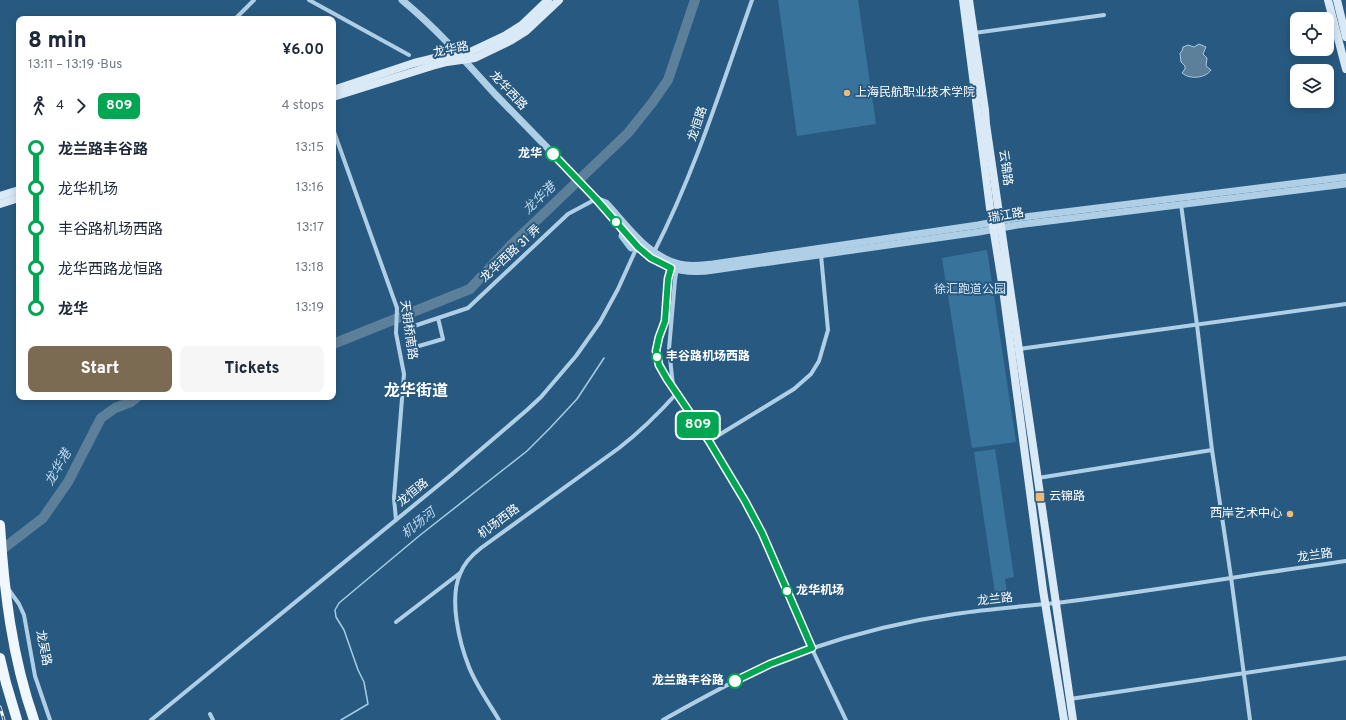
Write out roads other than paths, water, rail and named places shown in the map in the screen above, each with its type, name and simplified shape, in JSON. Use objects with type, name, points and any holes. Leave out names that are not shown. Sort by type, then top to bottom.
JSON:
[{"type":"main road","name":"龙华路","points":[[336,89],[414,63],[443,56],[470,52],[506,35],[522,25],[548,0]]},
{"type":"main road","name":"龙华路","points":[[336,96],[427,67],[447,62],[475,58],[510,41],[526,31],[559,0]]},
{"type":"main road","name":"云锦路","points":[[963,0],[997,225],[1019,349],[1072,720]]},
{"type":"main road","name":"云锦路","points":[[969,0],[985,110],[1004,295],[1045,604],[1064,720]]},
{"type":"main road","points":[[1328,0],[1346,69]]},
{"type":"main road","points":[[1337,0],[1346,37]]},
{"type":"main road","points":[[0,196],[16,191]]},
{"type":"main road","points":[[0,204],[16,199]]},
{"type":"main road","name":"龙吴路","points":[[0,525],[3,572],[16,656],[27,701],[34,720]]},
{"type":"main road","points":[[0,658],[17,720]]},
{"type":"street","points":[[238,16],[254,0]]},
{"type":"street","points":[[309,0],[409,55]]},
{"type":"street","name":"龙华西路","points":[[402,0],[464,60],[596,199],[624,231],[655,256],[675,266]]},
{"type":"street","name":"龙恒路","points":[[655,256],[698,153],[752,0]]},
{"type":"street","points":[[974,33],[1104,15]]},
{"type":"street","name":"天钥桥南路","points":[[336,137],[397,308],[396,333],[404,374],[394,498],[396,520]]},
{"type":"street","name":"瑞江路","points":[[675,266],[685,272],[705,272],[821,255],[997,225],[1016,218],[1346,177]]},
{"type":"street","name":"瑞江路","points":[[675,266],[713,264],[997,225],[1017,225],[1346,184]]},
{"type":"street","name":"龙华西路","points":[[596,199],[606,203],[639,244]]},
{"type":"street","name":"龙华西路 31 弄","points":[[438,318],[443,339],[412,348],[405,329],[438,318],[468,308],[568,214],[596,199]]},
{"type":"street","points":[[1181,204],[1212,450],[1250,720]]},
{"type":"street","name":"龙恒路","points":[[151,720],[396,520],[527,410],[563,372],[600,322],[618,289],[639,244]]},
{"type":"street","points":[[709,441],[794,388],[811,374],[819,361],[828,330],[821,255]]},
{"type":"street","points":[[674,388],[659,365],[656,351],[665,321],[668,279],[675,266]]},
{"type":"street","points":[[675,266],[669,349],[674,388],[731,476],[762,533],[812,648],[846,720]]},
{"type":"street","points":[[1019,349],[1346,304]]},
{"type":"street","name":"机场西路","points":[[499,720],[475,679],[463,650],[455,594],[460,573],[469,559],[481,548],[639,433],[656,417],[676,393]]},
{"type":"street","points":[[1038,478],[1212,450]]},
{"type":"street","name":"龙兰路","points":[[663,720],[770,664],[812,648],[910,623],[955,614],[1055,603],[1346,561]]},
{"type":"street","points":[[396,622],[460,573]]},
{"type":"street","name":"龙吴路","points":[[5,585],[22,609],[35,676],[50,720]]},
{"type":"street","points":[[1070,699],[1346,658]]},
{"type":"street","points":[[210,714],[213,720]]},
{"type":"waterway","name":"龙华港","points":[[336,343],[470,289],[512,244],[628,133],[652,103],[668,80],[695,0]]},
{"type":"waterway","name":"机场河","points":[[341,720],[368,704],[364,682],[358,670],[344,630],[336,617],[335,610],[339,603],[419,536],[527,451],[577,399],[604,358]]},
{"type":"waterway","name":"龙华港","points":[[0,551],[43,518],[68,482],[101,418],[115,408],[133,400]]},
{"type":"railway","points":[[0,707],[4,720]]},
{"type":"place","name":"上海民航职业技术学院","points":[[847,93]]},
{"type":"place","name":"龙华","points":[[553,154]]},
{"type":"place","name":"丰谷路机场西路","points":[[657,357]]},
{"type":"place","name":"云锦路","points":[[1040,497]]},
{"type":"place","name":"西岸艺术中心","points":[[1290,514]]},
{"type":"place","name":"龙华机场","points":[[787,591]]},
{"type":"place","name":"龙兰路丰谷路","points":[[735,681]]},
{"type":"district","name":"龙华街道","points":[[416,392]]},
{"type":"park label","name":"徐汇跑道公园","points":[[970,290]]}]
